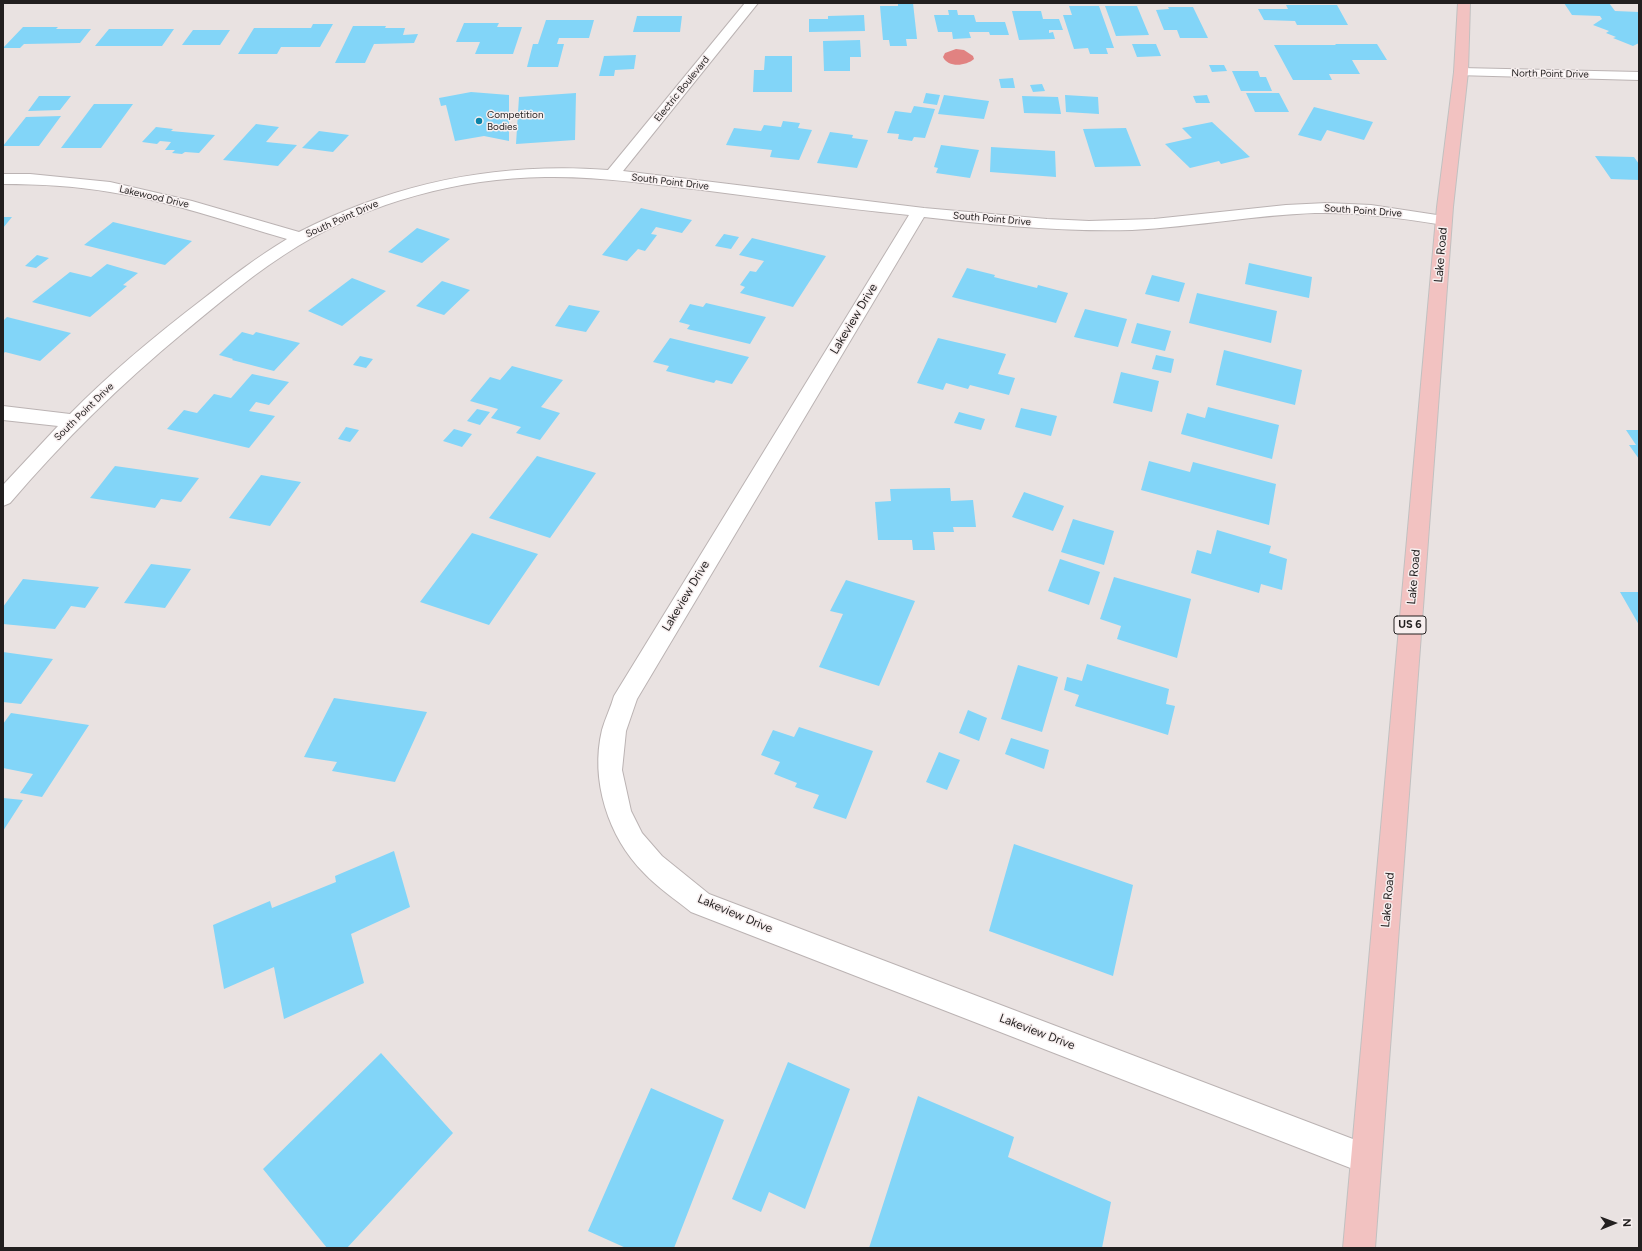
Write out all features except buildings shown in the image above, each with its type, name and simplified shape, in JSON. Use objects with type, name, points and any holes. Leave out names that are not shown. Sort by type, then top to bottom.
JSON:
[{"type":"main road","name":"Lake Road","points":[[1359,1248],[1444,220],[1461,72],[1464,3]]},
{"type":"street","name":"Electric Boulevard","points":[[612,175],[752,3]]},
{"type":"street","name":"North Point Drive","points":[[1461,72],[1639,76]]},
{"type":"street","name":"South Point Drive","points":[[3,498],[73,421],[118,379],[184,322],[250,271],[300,238],[339,218],[388,200],[463,180],[539,172],[612,175],[919,212],[1051,224],[1097,225],[1170,222],[1271,211],[1328,208],[1385,211],[1444,220]]},
{"type":"street","name":"Lakewood Drive","points":[[3,179],[37,180],[110,186],[186,204],[300,238]]},
{"type":"street","name":"Lakeview Drive","points":[[919,212],[626,696],[614,731],[610,770],[619,813],[633,841],[653,865],[700,902],[1366,1159]]},
{"type":"street","points":[[3,413],[73,421]]},
{"type":"shaded area","points":[[956,49],[964,50],[973,56],[974,59],[957,65],[945,61],[943,57],[945,53]]},
{"type":"place","name":"Competition Bodies","points":[[479,121]]}]
